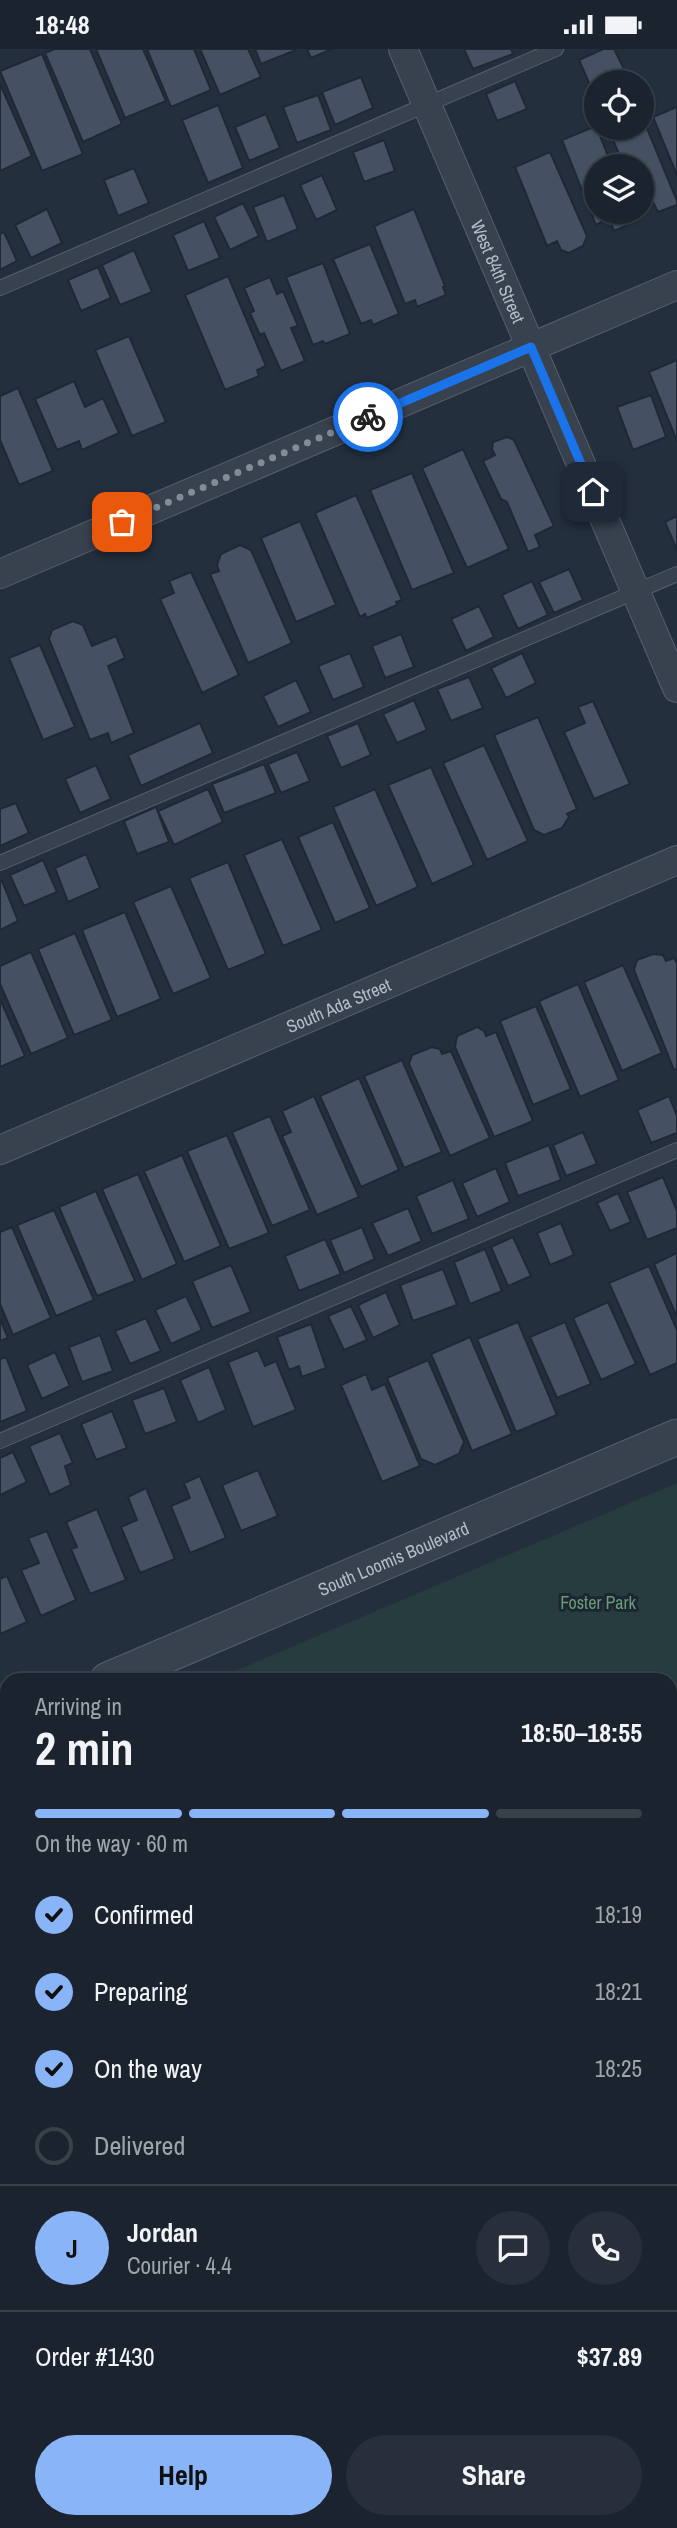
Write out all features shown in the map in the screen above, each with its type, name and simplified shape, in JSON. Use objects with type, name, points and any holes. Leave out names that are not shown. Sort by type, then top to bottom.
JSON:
[{"type":"street","name":"West 84th Street","points":[[403,49],[677,688]]},
{"type":"street","points":[[0,575],[677,285]]},
{"type":"street","name":"South Ada Street","points":[[0,1150],[677,860]]},
{"type":"street","name":"South Loomis Boulevard","points":[[124,1673],[677,1437]]},
{"type":"lane","points":[[0,288],[556,49]]},
{"type":"lane","points":[[0,863],[677,574]]},
{"type":"lane","points":[[0,1441],[677,1150]]},
{"type":"green space","name":"Foster Park","points":[[677,1483],[677,1673],[230,1673]]},
{"type":"building","points":[[55,49],[90,49],[122,124],[83,142],[45,53]]},
{"type":"building","points":[[96,49],[143,49],[166,101],[125,118]]},
{"type":"building","points":[[147,49],[194,49],[211,90],[171,107]]},
{"type":"building","points":[[200,49],[248,49],[261,77],[220,95]]},
{"type":"building","points":[[255,49],[296,49],[296,50],[261,64]]},
{"type":"building","points":[[307,49],[332,49],[311,58]]},
{"type":"building","points":[[464,49],[511,49],[513,54],[473,69]]},
{"type":"building","points":[[603,49],[614,49],[624,70],[584,71],[579,60]]},
{"type":"building","points":[[42,54],[83,154],[42,171],[0,71]]},
{"type":"building","points":[[361,77],[373,108],[335,125],[322,92]]},
{"type":"building","points":[[515,81],[527,109],[497,121],[486,94]]},
{"type":"building","points":[[0,84],[32,156],[0,171]]},
{"type":"building","points":[[318,95],[331,130],[297,143],[283,107]]},
{"type":"building","points":[[218,105],[243,168],[208,183],[182,120]]},
{"type":"building","points":[[677,107],[677,175],[654,119],[654,117]]},
{"type":"building","points":[[266,114],[280,148],[249,161],[235,127]]},
{"type":"building","points":[[584,131],[584,140],[602,140],[607,154],[584,154],[584,195],[562,140]]},
{"type":"building","points":[[384,140],[395,171],[364,182],[353,152]]},
{"type":"building","points":[[613,140],[652,140],[677,205],[658,212],[654,204],[654,154],[619,154]]},
{"type":"building","points":[[550,152],[587,236],[583,246],[569,253],[561,250],[557,241],[547,246],[515,167]]},
{"type":"building","points":[[134,168],[149,203],[118,216],[104,180]]},
{"type":"building","points":[[322,175],[337,210],[316,220],[300,185]]},
{"type":"building","points":[[284,195],[298,229],[267,242],[253,207]]},
{"type":"building","points":[[243,203],[259,236],[230,250],[214,217]]},
{"type":"building","points":[[47,209],[62,243],[31,258],[15,225]]},
{"type":"building","points":[[414,209],[445,286],[446,295],[417,307],[415,300],[405,304],[374,226]]},
{"type":"building","points":[[204,221],[220,258],[188,271],[173,235]]},
{"type":"building","points":[[611,224],[630,224],[614,231]]},
{"type":"building","points":[[4,232],[17,261],[0,270],[0,234]]},
{"type":"building","points":[[370,244],[399,314],[373,325],[371,320],[361,324],[333,259]]},
{"type":"building","points":[[134,250],[152,292],[120,305],[102,265]]},
{"type":"building","points":[[323,263],[350,334],[325,344],[323,341],[313,345],[286,277]]},
{"type":"building","points":[[98,267],[111,298],[81,311],[68,280]]},
{"type":"building","points":[[228,276],[266,366],[257,370],[259,376],[225,390],[185,295]]},
{"type":"building","points":[[270,277],[277,294],[283,291],[298,326],[291,328],[305,361],[281,371],[264,333],[260,335],[250,313],[254,311],[244,288]]},
{"type":"building","points":[[129,336],[166,422],[132,436],[95,350]]},
{"type":"building","points":[[677,360],[677,441],[649,372]]},
{"type":"building","points":[[74,381],[85,407],[103,398],[119,433],[82,450],[79,441],[57,450],[35,399]]},
{"type":"building","points":[[18,388],[53,471],[19,485],[0,440],[0,396]]},
{"type":"building","points":[[651,395],[666,437],[633,450],[617,407]]},
{"type":"building","points":[[507,437],[514,440],[554,526],[535,535],[540,547],[528,552],[507,502],[501,499],[483,461],[495,455],[493,442]]},
{"type":"building","points":[[463,449],[509,549],[467,568],[422,468]]},
{"type":"building","points":[[412,473],[454,573],[412,590],[370,490]]},
{"type":"building","points":[[356,495],[402,600],[396,602],[397,605],[367,618],[365,614],[360,617],[315,513]]},
{"type":"building","points":[[677,516],[677,550],[665,522]]},
{"type":"building","points":[[300,521],[336,605],[296,622],[261,538]]},
{"type":"building","points":[[240,545],[251,550],[292,643],[248,663],[210,574],[219,571],[217,565],[221,554]]},
{"type":"building","points":[[569,569],[583,600],[554,613],[539,582]]},
{"type":"building","points":[[191,572],[239,675],[202,693],[160,599],[174,593],[169,581]]},
{"type":"building","points":[[532,581],[548,615],[518,629],[502,595]]},
{"type":"building","points":[[479,606],[494,637],[466,651],[451,619]]},
{"type":"building","points":[[73,621],[83,625],[92,646],[116,636],[125,658],[108,666],[134,733],[111,743],[108,733],[90,740],[49,639],[52,630]]},
{"type":"building","points":[[401,634],[414,667],[385,678],[372,646]]},
{"type":"building","points":[[40,645],[75,727],[43,740],[9,658]]},
{"type":"building","points":[[350,653],[364,687],[333,700],[318,666]]},
{"type":"building","points":[[522,653],[536,683],[506,698],[491,668]]},
{"type":"building","points":[[469,677],[483,708],[451,721],[437,689]]},
{"type":"building","points":[[296,680],[311,712],[278,727],[263,696]]},
{"type":"building","points":[[414,700],[427,730],[397,743],[383,714]]},
{"type":"building","points":[[593,701],[630,784],[594,799],[564,732],[585,723],[578,707]]},
{"type":"building","points":[[538,717],[577,809],[567,814],[569,817],[562,828],[544,835],[534,830],[494,735]]},
{"type":"building","points":[[200,723],[213,753],[141,786],[128,755]]},
{"type":"building","points":[[358,723],[371,755],[341,768],[327,736]]},
{"type":"building","points":[[484,745],[528,841],[487,860],[443,763]]},
{"type":"building","points":[[297,752],[310,781],[281,793],[268,764]]},
{"type":"building","points":[[264,764],[276,793],[224,813],[212,784]]},
{"type":"building","points":[[96,765],[111,799],[80,813],[65,779]]},
{"type":"building","points":[[431,767],[474,865],[432,884],[388,785]]},
{"type":"building","points":[[208,789],[223,822],[174,845],[158,811]]},
{"type":"building","points":[[375,789],[418,887],[376,906],[333,807]]},
{"type":"building","points":[[16,803],[29,833],[0,846],[0,809]]},
{"type":"building","points":[[156,807],[169,842],[137,854],[124,821]]},
{"type":"building","points":[[333,822],[370,908],[335,923],[298,837]]},
{"type":"building","points":[[282,839],[322,930],[283,946],[244,855]]},
{"type":"building","points":[[86,854],[100,888],[68,902],[55,868]]},
{"type":"building","points":[[43,860],[57,892],[24,906],[10,875]]},
{"type":"building","points":[[228,862],[266,954],[228,970],[189,878]]},
{"type":"building","points":[[2,881],[18,921],[0,930],[0,882]]},
{"type":"building","points":[[171,886],[211,978],[173,994],[133,902]]},
{"type":"building","points":[[125,912],[161,999],[117,1017],[82,930]]},
{"type":"building","points":[[75,933],[112,1020],[74,1035],[38,949]]},
{"type":"building","points":[[31,952],[68,1038],[31,1054],[0,984],[0,966]]},
{"type":"building","points":[[653,954],[663,955],[666,961],[674,958],[677,963],[677,1069],[674,1070],[634,970],[637,960]]},
{"type":"building","points":[[623,965],[662,1053],[622,1071],[584,982]]},
{"type":"building","points":[[578,984],[619,1080],[580,1097],[539,1001]]},
{"type":"building","points":[[0,999],[25,1056],[0,1067]]},
{"type":"building","points":[[536,1006],[571,1089],[533,1105],[500,1021]]},
{"type":"building","points":[[477,1027],[484,1031],[486,1036],[496,1032],[533,1121],[494,1137],[455,1047],[457,1036]]},
{"type":"building","points":[[432,1047],[440,1049],[442,1054],[451,1051],[490,1138],[450,1156],[409,1064],[412,1055]]},
{"type":"building","points":[[402,1060],[442,1152],[404,1168],[364,1076]]},
{"type":"building","points":[[359,1078],[399,1170],[361,1187],[320,1096]]},
{"type":"building","points":[[314,1096],[359,1197],[317,1215],[282,1136],[291,1132],[282,1111]]},
{"type":"building","points":[[669,1096],[677,1116],[677,1133],[651,1143],[637,1110]]},
{"type":"building","points":[[270,1116],[310,1210],[272,1226],[232,1132]]},
{"type":"building","points":[[583,1132],[597,1164],[566,1176],[553,1145]]},
{"type":"building","points":[[227,1135],[269,1233],[229,1249],[187,1151]]},
{"type":"building","points":[[549,1145],[561,1180],[518,1196],[505,1163]]},
{"type":"building","points":[[182,1155],[221,1246],[184,1262],[144,1171]]},
{"type":"building","points":[[496,1168],[510,1202],[477,1217],[462,1183]]},
{"type":"building","points":[[138,1174],[177,1264],[142,1280],[102,1189]]},
{"type":"building","points":[[663,1177],[677,1211],[677,1228],[647,1240],[627,1192]]},
{"type":"building","points":[[453,1180],[469,1219],[432,1234],[416,1196]]},
{"type":"building","points":[[96,1191],[135,1281],[97,1296],[59,1207]]},
{"type":"building","points":[[618,1193],[631,1222],[610,1231],[597,1203]]},
{"type":"building","points":[[408,1208],[422,1241],[388,1256],[372,1223]]},
{"type":"building","points":[[54,1210],[94,1300],[56,1316],[17,1225]]},
{"type":"building","points":[[561,1223],[574,1255],[550,1265],[537,1233]]},
{"type":"building","points":[[12,1227],[51,1318],[13,1335],[0,1304],[0,1232]]},
{"type":"building","points":[[362,1227],[375,1259],[344,1273],[330,1240]]},
{"type":"building","points":[[513,1237],[531,1276],[508,1286],[491,1247]]},
{"type":"building","points":[[325,1239],[341,1274],[299,1291],[285,1256]]},
{"type":"building","points":[[485,1249],[502,1291],[470,1304],[454,1262]]},
{"type":"building","points":[[677,1253],[677,1317],[654,1264]]},
{"type":"building","points":[[231,1265],[251,1312],[212,1328],[192,1281]]},
{"type":"building","points":[[649,1266],[677,1330],[677,1363],[650,1375],[609,1283]]},
{"type":"building","points":[[443,1269],[457,1305],[413,1321],[400,1285]]},
{"type":"building","points":[[386,1292],[400,1325],[373,1338],[358,1305]]},
{"type":"building","points":[[186,1296],[202,1330],[171,1344],[155,1310]]},
{"type":"building","points":[[608,1302],[636,1364],[601,1380],[573,1318]]},
{"type":"building","points":[[351,1306],[367,1340],[344,1350],[328,1316]]},
{"type":"building","points":[[146,1318],[161,1351],[130,1364],[115,1331]]},
{"type":"building","points":[[0,1319],[8,1338],[0,1341]]},
{"type":"building","points":[[518,1322],[557,1415],[516,1432],[477,1339]]},
{"type":"building","points":[[565,1322],[591,1384],[557,1398],[530,1337]]},
{"type":"building","points":[[311,1324],[326,1368],[302,1377],[299,1366],[289,1370],[277,1337]]},
{"type":"building","points":[[100,1335],[113,1371],[82,1382],[69,1347]]},
{"type":"building","points":[[470,1337],[512,1434],[472,1451],[431,1354]]},
{"type":"building","points":[[258,1350],[265,1366],[276,1361],[296,1410],[253,1427],[228,1362]]},
{"type":"building","points":[[55,1352],[70,1386],[42,1399],[27,1365]]},
{"type":"building","points":[[6,1357],[27,1411],[0,1422],[0,1359]]},
{"type":"building","points":[[428,1360],[464,1442],[459,1454],[435,1465],[421,1459],[387,1378]]},
{"type":"building","points":[[209,1367],[226,1410],[198,1423],[180,1380]]},
{"type":"building","points":[[366,1374],[372,1390],[385,1384],[420,1466],[382,1482],[341,1385]]},
{"type":"building","points":[[164,1388],[177,1422],[145,1434],[132,1400]]},
{"type":"building","points":[[112,1411],[127,1448],[96,1460],[81,1424]]},
{"type":"building","points":[[60,1433],[73,1463],[65,1466],[71,1485],[50,1495],[29,1446]]},
{"type":"building","points":[[13,1452],[27,1482],[0,1495],[0,1458]]},
{"type":"building","points":[[258,1470],[278,1516],[241,1531],[222,1485]]},
{"type":"building","points":[[200,1476],[226,1538],[190,1553],[171,1506],[190,1498],[184,1483]]},
{"type":"building","points":[[146,1488],[175,1559],[140,1573],[121,1527],[137,1520],[128,1497]]},
{"type":"building","points":[[97,1509],[126,1580],[90,1594],[71,1549],[77,1547],[66,1522]]},
{"type":"building","points":[[47,1531],[76,1600],[41,1616],[21,1570],[39,1563],[28,1538]]},
{"type":"building","points":[[7,1576],[27,1622],[0,1634],[0,1579]]},
{"type":"way so far","points":[[122,522],[368,417]]},
{"type":"route","points":[[368,417],[531,347],[593,492]]}]
